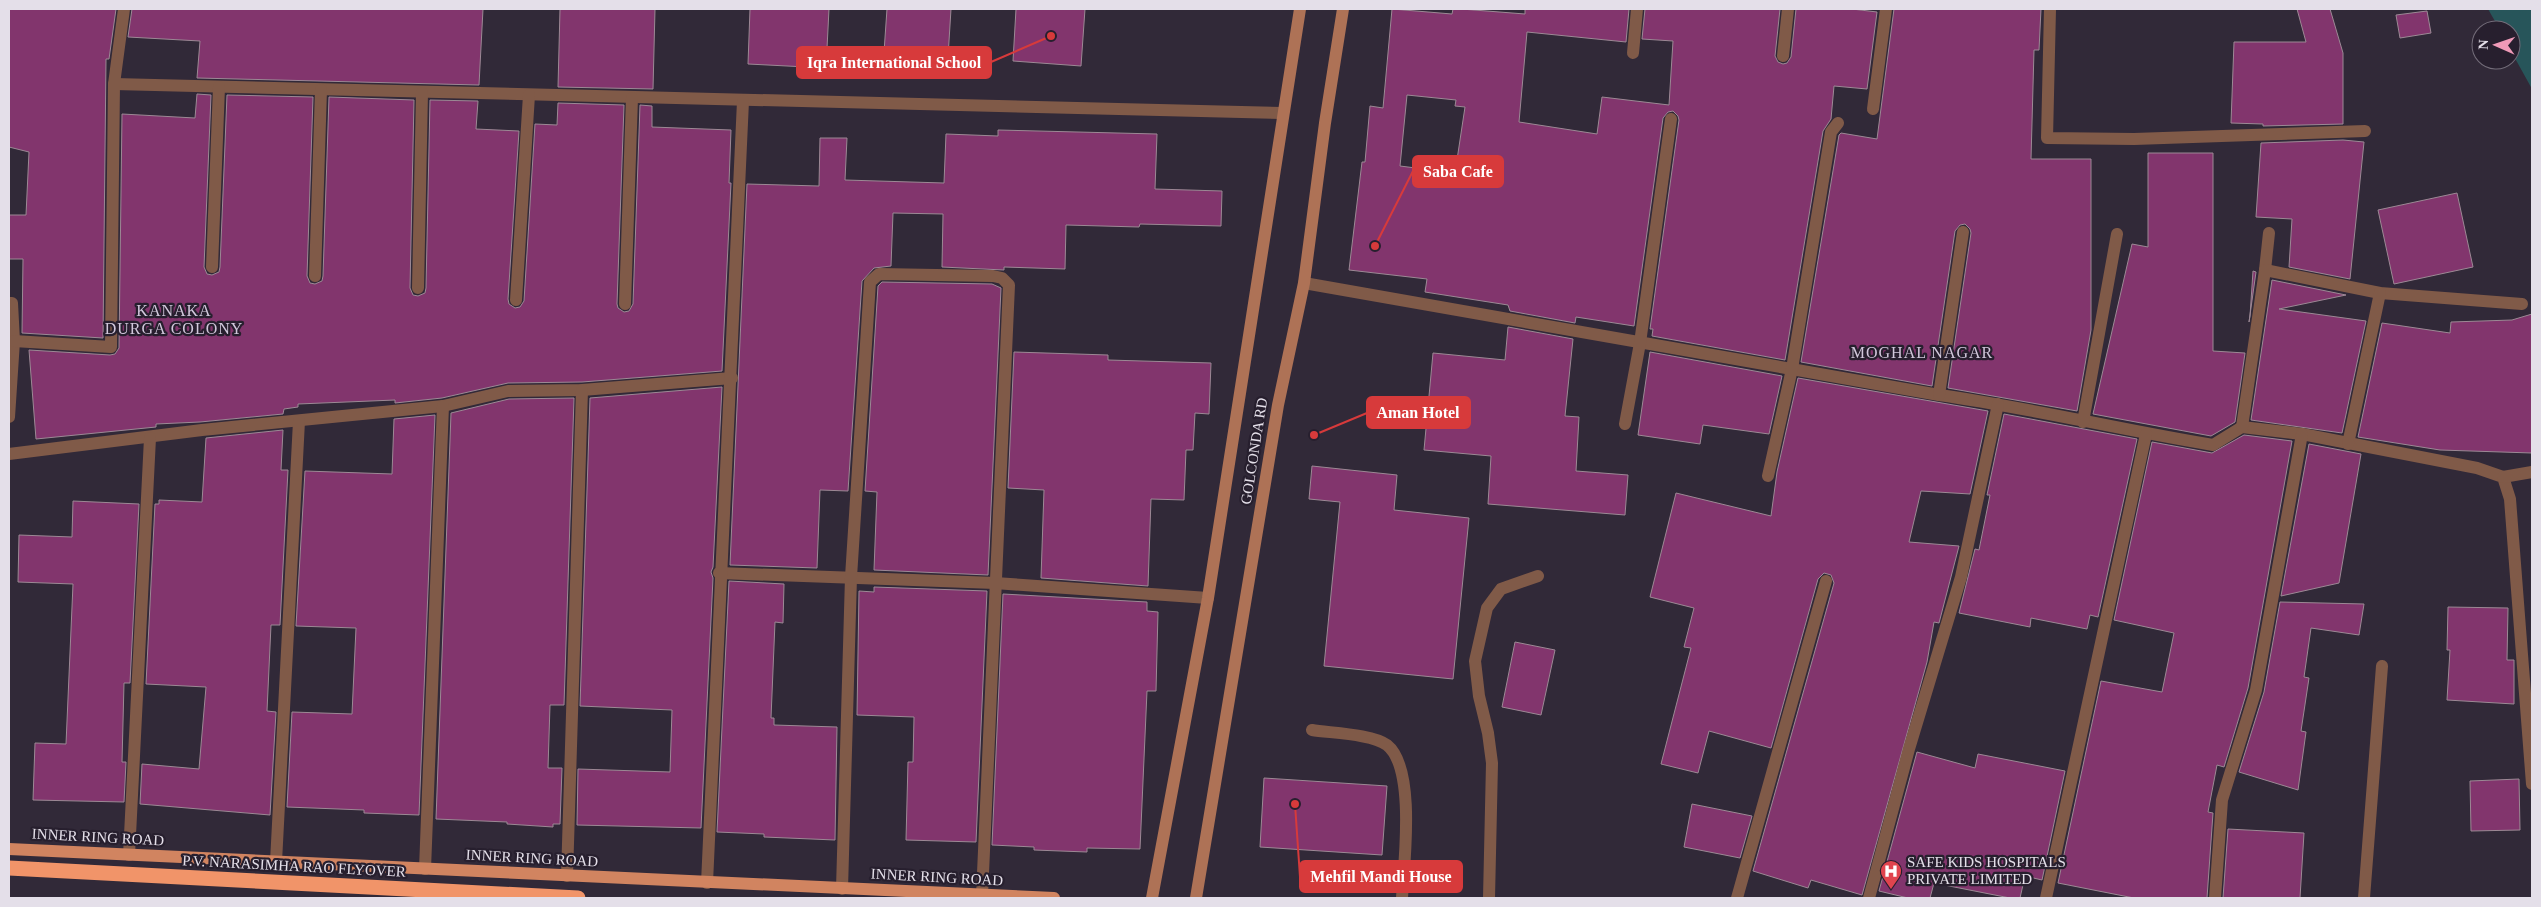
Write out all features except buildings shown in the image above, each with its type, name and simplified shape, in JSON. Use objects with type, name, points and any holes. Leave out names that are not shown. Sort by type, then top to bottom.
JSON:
[{"type":"highway","name":"P.V. NARASIMHA RAO FLYOVER","points":[[9,868],[578,898]]},
{"type":"main road","name":"GOLCONDA RD","points":[[1152,898],[1208,598],[1258,281],[1282,113],[1300,9]]},
{"type":"main road","name":"GOLCONDA RD","points":[[1196,898],[1278,405],[1304,283],[1325,123],[1344,9]]},
{"type":"main road","name":"INNER RING ROAD","points":[[9,850],[1054,898]]},
{"type":"street","points":[[14,341],[111,347],[114,84],[124,9]]},
{"type":"street","points":[[1633,53],[1637,9]]},
{"type":"street","points":[[1783,56],[1788,9]]},
{"type":"street","points":[[1873,109],[1886,9]]},
{"type":"street","points":[[2050,9],[2047,138],[2134,139],[2365,132]]},
{"type":"street","points":[[114,84],[529,96],[1282,113]]},
{"type":"street","points":[[212,266],[219,87]]},
{"type":"street","points":[[315,276],[321,90]]},
{"type":"street","points":[[418,288],[422,93]]},
{"type":"street","points":[[516,300],[529,96]]},
{"type":"street","points":[[626,304],[632,98]]},
{"type":"street","points":[[706,883],[719,573],[732,378],[743,101]]},
{"type":"street","points":[[1625,424],[1640,343],[1672,119]]},
{"type":"street","points":[[1768,476],[1792,369],[1831,132],[1838,123]]},
{"type":"street","points":[[1939,396],[1963,232]]},
{"type":"street","points":[[2083,422],[2117,234]]},
{"type":"street","points":[[2242,426],[2269,234]]},
{"type":"street","points":[[2265,270],[2380,293],[2522,304]]},
{"type":"street","points":[[842,889],[851,577],[870,282],[879,274],[993,276],[1002,278],[1009,285],[982,896]]},
{"type":"street","points":[[1304,283],[1939,396],[1998,404],[2083,422],[2213,445],[2242,426],[2302,434],[2477,468],[2503,477],[2532,472]]},
{"type":"street","points":[[2348,444],[2380,293]]},
{"type":"street","points":[[9,303],[12,303],[14,341],[9,417]]},
{"type":"street","points":[[9,454],[443,406],[508,391],[582,390],[732,378]]},
{"type":"street","points":[[567,876],[582,390]]},
{"type":"street","points":[[1869,898],[1909,749],[1961,577],[1998,404]]},
{"type":"street","points":[[424,869],[443,406]]},
{"type":"street","points":[[276,862],[299,421]]},
{"type":"street","points":[[2046,898],[2146,434]]},
{"type":"street","points":[[2216,898],[2222,800],[2256,690],[2302,434]]},
{"type":"street","points":[[129,855],[150,438]]},
{"type":"street","points":[[2503,477],[2510,499],[2532,784]]},
{"type":"street","points":[[719,573],[995,583],[1208,598]]},
{"type":"street","points":[[1488,898],[1492,763],[1488,733],[1478,696],[1475,661],[1487,608],[1501,589],[1538,576]]},
{"type":"street","points":[[1737,898],[1826,581]]},
{"type":"street","points":[[2364,898],[2382,666]]},
{"type":"street","points":[[1312,730],[1374,740],[1386,744],[1395,754],[1404,780],[1405,844],[1402,898]]},
{"type":"shaded area","points":[[2488,9],[2532,9],[2532,89],[2521,69],[2521,20],[2494,20]]},
{"type":"place","name":"Iqra International School","points":[[1051,36]]},
{"type":"place","name":"Saba Cafe","points":[[1375,246]]},
{"type":"place","name":"Aman Hotel","points":[[1314,435]]},
{"type":"place","name":"Mehfil Mandi House","points":[[1295,804]]},
{"type":"place","name":"SAFE KIDS HOSPITALS PRIVATE LIMITED","points":[[1891,890]]},
{"type":"district","name":"KANAKA DURGA COLONY","points":[[174,319]]},
{"type":"district","name":"MOGHAL NAGAR","points":[[1922,352]]}]
